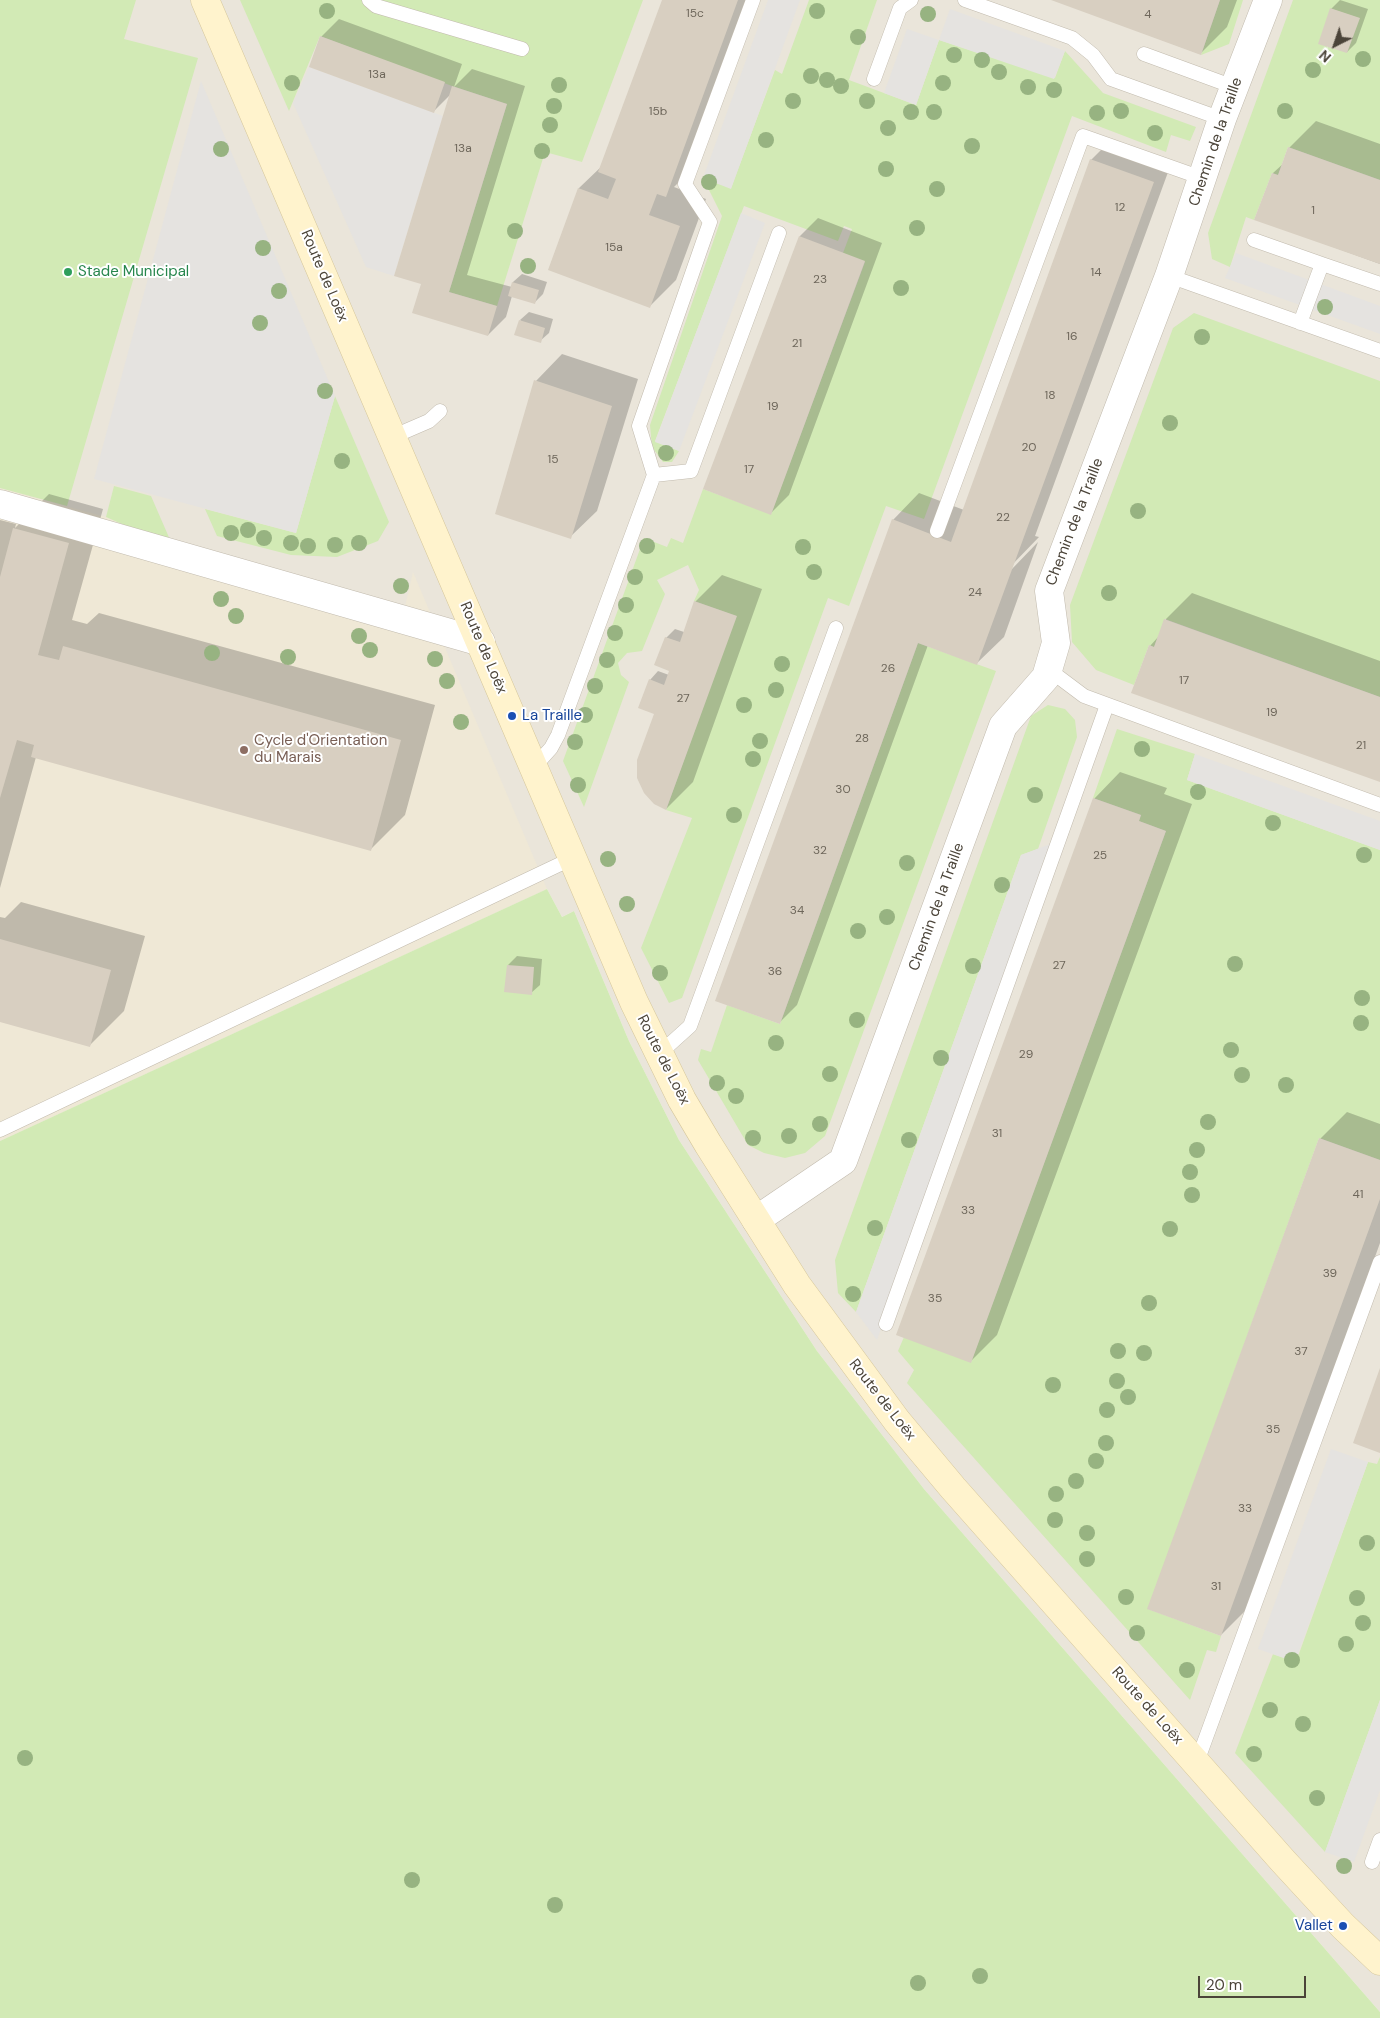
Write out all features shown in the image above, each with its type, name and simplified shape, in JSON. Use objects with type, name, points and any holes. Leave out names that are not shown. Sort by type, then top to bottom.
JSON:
[{"type":"street","name":"Route de Loëx","points":[[205,0],[658,1054],[686,1107],[756,1220],[828,1329],[897,1421],[953,1488],[1283,1861],[1343,1926],[1380,1961]]},
{"type":"street","name":"Chemin de la Traille","points":[[756,1220],[843,1161],[1003,726],[1046,676],[1056,643],[1049,591],[1169,276],[1222,119],[1268,0]]},
{"type":"street","points":[[0,504],[481,642]]},
{"type":"lane","points":[[369,0],[376,6],[522,49]]},
{"type":"lane","points":[[534,766],[551,748],[558,735],[654,475],[639,426],[710,222],[685,184],[753,0]]},
{"type":"lane","points":[[874,79],[900,8],[911,0]]},
{"type":"lane","points":[[965,0],[1072,38],[1093,55],[1111,79],[1222,119]]},
{"type":"lane","points":[[1144,54],[1234,87]]},
{"type":"lane","points":[[937,531],[1083,136],[1202,178]]},
{"type":"lane","points":[[654,475],[691,471],[779,233]]},
{"type":"lane","points":[[1254,240],[1380,284]]},
{"type":"lane","points":[[1300,323],[1322,264]]},
{"type":"lane","points":[[1169,276],[1380,351]]},
{"type":"lane","points":[[392,437],[429,421],[440,411]]},
{"type":"lane","points":[[658,1054],[690,1026],[836,628]]},
{"type":"lane","points":[[1048,669],[1084,696],[1380,805]]},
{"type":"lane","points":[[886,1324],[1107,705]]},
{"type":"lane","points":[[0,1130],[573,858]]},
{"type":"lane","points":[[1196,1762],[1380,1262]]},
{"type":"lane","points":[[1372,1862],[1380,1840]]},
{"type":"shaded area","points":[[0,0],[1380,0],[1380,2012],[924,1489],[817,1351],[679,1140],[629,1041],[574,911],[562,917],[547,889],[0,1141]]},
{"type":"shaded area","points":[[768,0],[800,0],[731,189],[703,178]]},
{"type":"shaded area","points":[[950,9],[1065,51],[1054,79],[939,40]]},
{"type":"shaded area","points":[[907,29],[939,40],[916,105],[884,93]]},
{"type":"shaded area","points":[[309,67],[443,116],[394,276],[366,267],[293,103]]},
{"type":"shaded area","points":[[201,81],[335,396],[296,533],[94,479]]},
{"type":"shaded area","points":[[741,213],[765,223],[679,451],[655,442]]},
{"type":"shaded area","points":[[1236,253],[1380,306],[1380,334],[1225,278]]},
{"type":"shaded area","name":"Cycle d'Orientation du Marais","points":[[0,488],[106,517],[165,543],[404,611],[413,572],[547,889],[0,1141]]},
{"type":"shaded area","points":[[1195,754],[1380,821],[1380,850],[1187,780]]},
{"type":"shaded area","points":[[1053,843],[877,1340],[856,1312],[1021,855]]},
{"type":"shaded area","points":[[1331,1449],[1368,1462],[1295,1662],[1258,1649]]},
{"type":"shaded area","points":[[1380,1700],[1380,1790],[1354,1862],[1325,1852]]},
{"type":"green space","name":"Stade Municipal","points":[[0,0],[136,0],[124,39],[198,58],[67,506],[0,488]]},
{"type":"green space","points":[[240,0],[643,0],[582,162],[545,152],[497,306],[449,292],[507,104],[452,86],[320,36],[289,111]]},
{"type":"green space","points":[[809,0],[877,0],[849,80],[916,105],[939,40],[1055,78],[1065,51],[1103,93],[1196,127],[1190,141],[1171,135],[1166,152],[1072,116],[924,519],[886,506],[849,606],[828,598],[682,998],[669,1003],[641,948],[692,818],[666,810],[736,616],[694,601],[699,590],[688,565],[657,580],[665,594],[642,651],[627,653],[618,663],[621,675],[629,682],[584,807],[563,761],[644,538],[667,547],[671,538],[683,543],[703,489],[771,514],[865,262],[843,253],[852,229],[844,226],[838,241],[744,206],[655,441],[679,451],[672,462],[663,462],[652,447],[650,425],[722,216],[703,178],[731,188],[775,70],[782,74]]},
{"type":"green space","points":[[1220,0],[1243,0],[1229,44],[1201,55]]},
{"type":"green space","points":[[1293,0],[1380,0],[1380,180],[1288,147],[1278,175],[1272,173],[1254,220],[1246,217],[1230,267],[1212,259],[1208,233]]},
{"type":"green space","points":[[1194,313],[1380,381],[1380,697],[1165,619],[1154,647],[1149,645],[1134,685],[1096,670],[1072,642],[1070,605],[1173,328]]},
{"type":"green space","points":[[335,396],[389,522],[378,541],[337,557],[291,555],[217,536],[205,509],[296,533]]},
{"type":"green space","points":[[114,486],[151,496],[171,542],[165,543],[106,517]]},
{"type":"green space","points":[[918,643],[996,671],[825,1136],[805,1153],[785,1158],[764,1153],[748,1145],[698,1060],[701,1049],[711,1052],[727,1005],[780,1024]]},
{"type":"green space","points":[[1048,705],[1065,709],[1075,720],[1077,737],[1038,849],[1021,855],[856,1312],[838,1293],[835,1260],[1031,716]]},
{"type":"green space","points":[[1117,729],[1195,754],[1187,780],[1380,850],[1380,1160],[1319,1138],[1148,1609],[1221,1636],[1216,1652],[1207,1650],[1190,1700],[907,1383],[914,1370],[898,1351],[904,1337],[971,1362],[1166,831],[1139,821],[1141,815],[1093,798]]},
{"type":"green space","points":[[547,889],[562,917],[574,911],[629,1041],[679,1140],[817,1351],[924,1489],[1380,2012],[1380,2018],[0,2018],[0,1141]]},
{"type":"green space","points":[[1380,1457],[1380,1700],[1325,1852],[1235,1753],[1273,1654],[1296,1662],[1368,1462],[1377,1464]]},
{"type":"building","points":[[662,0],[738,0],[666,197],[657,194],[649,215],[680,226],[650,308],[548,270],[578,188],[608,199],[616,179],[598,172]]},
{"type":"building","points":[[1051,0],[1220,0],[1201,55]]},
{"type":"building","points":[[1330,8],[1360,18],[1347,53],[1318,44]]},
{"type":"building","points":[[320,36],[445,82],[434,113],[309,67]]},
{"type":"building","points":[[452,86],[507,104],[449,292],[497,306],[488,336],[412,313],[421,284],[394,276]]},
{"type":"building","points":[[1288,147],[1380,180],[1380,264],[1254,220],[1272,173],[1278,175]]},
{"type":"building","points":[[1090,159],[1154,182],[977,665],[918,643],[780,1024],[715,1001],[892,519],[951,542]]},
{"type":"building","points":[[799,236],[865,261],[771,515],[703,489]]},
{"type":"building","points":[[512,282],[539,290],[535,304],[508,296]]},
{"type":"building","points":[[519,320],[545,328],[541,343],[514,335]]},
{"type":"building","points":[[534,380],[612,406],[571,539],[495,514]]},
{"type":"building","points":[[13,528],[69,543],[38,655],[59,660],[63,646],[401,740],[371,851],[31,757],[34,745],[17,740],[0,798],[0,577]]},
{"type":"building","points":[[694,601],[737,616],[666,810],[654,804],[644,793],[637,778],[637,760],[654,714],[638,708],[649,679],[664,685],[669,671],[654,665],[665,637],[680,642]]},
{"type":"building","points":[[1164,619],[1380,697],[1380,782],[1131,693],[1149,645],[1154,647]]},
{"type":"building","points":[[1093,798],[1141,815],[1139,821],[1166,831],[971,1363],[896,1335]]},
{"type":"building","points":[[0,939],[111,970],[90,1047],[0,1022]]},
{"type":"building","points":[[507,965],[534,967],[532,995],[504,992]]},
{"type":"building","points":[[1319,1138],[1380,1160],[1380,1199],[1221,1636],[1147,1609]]},
{"type":"building","points":[[1380,1368],[1380,1453],[1353,1443]]},
{"type":"place","name":"Stade Municipal","points":[[68,272]]},
{"type":"place","name":"La Traille","points":[[512,716]]},
{"type":"place","name":"Cycle d'Orientation du Marais","points":[[244,750]]},
{"type":"place","name":"Vallet","points":[[1343,1926]]}]
